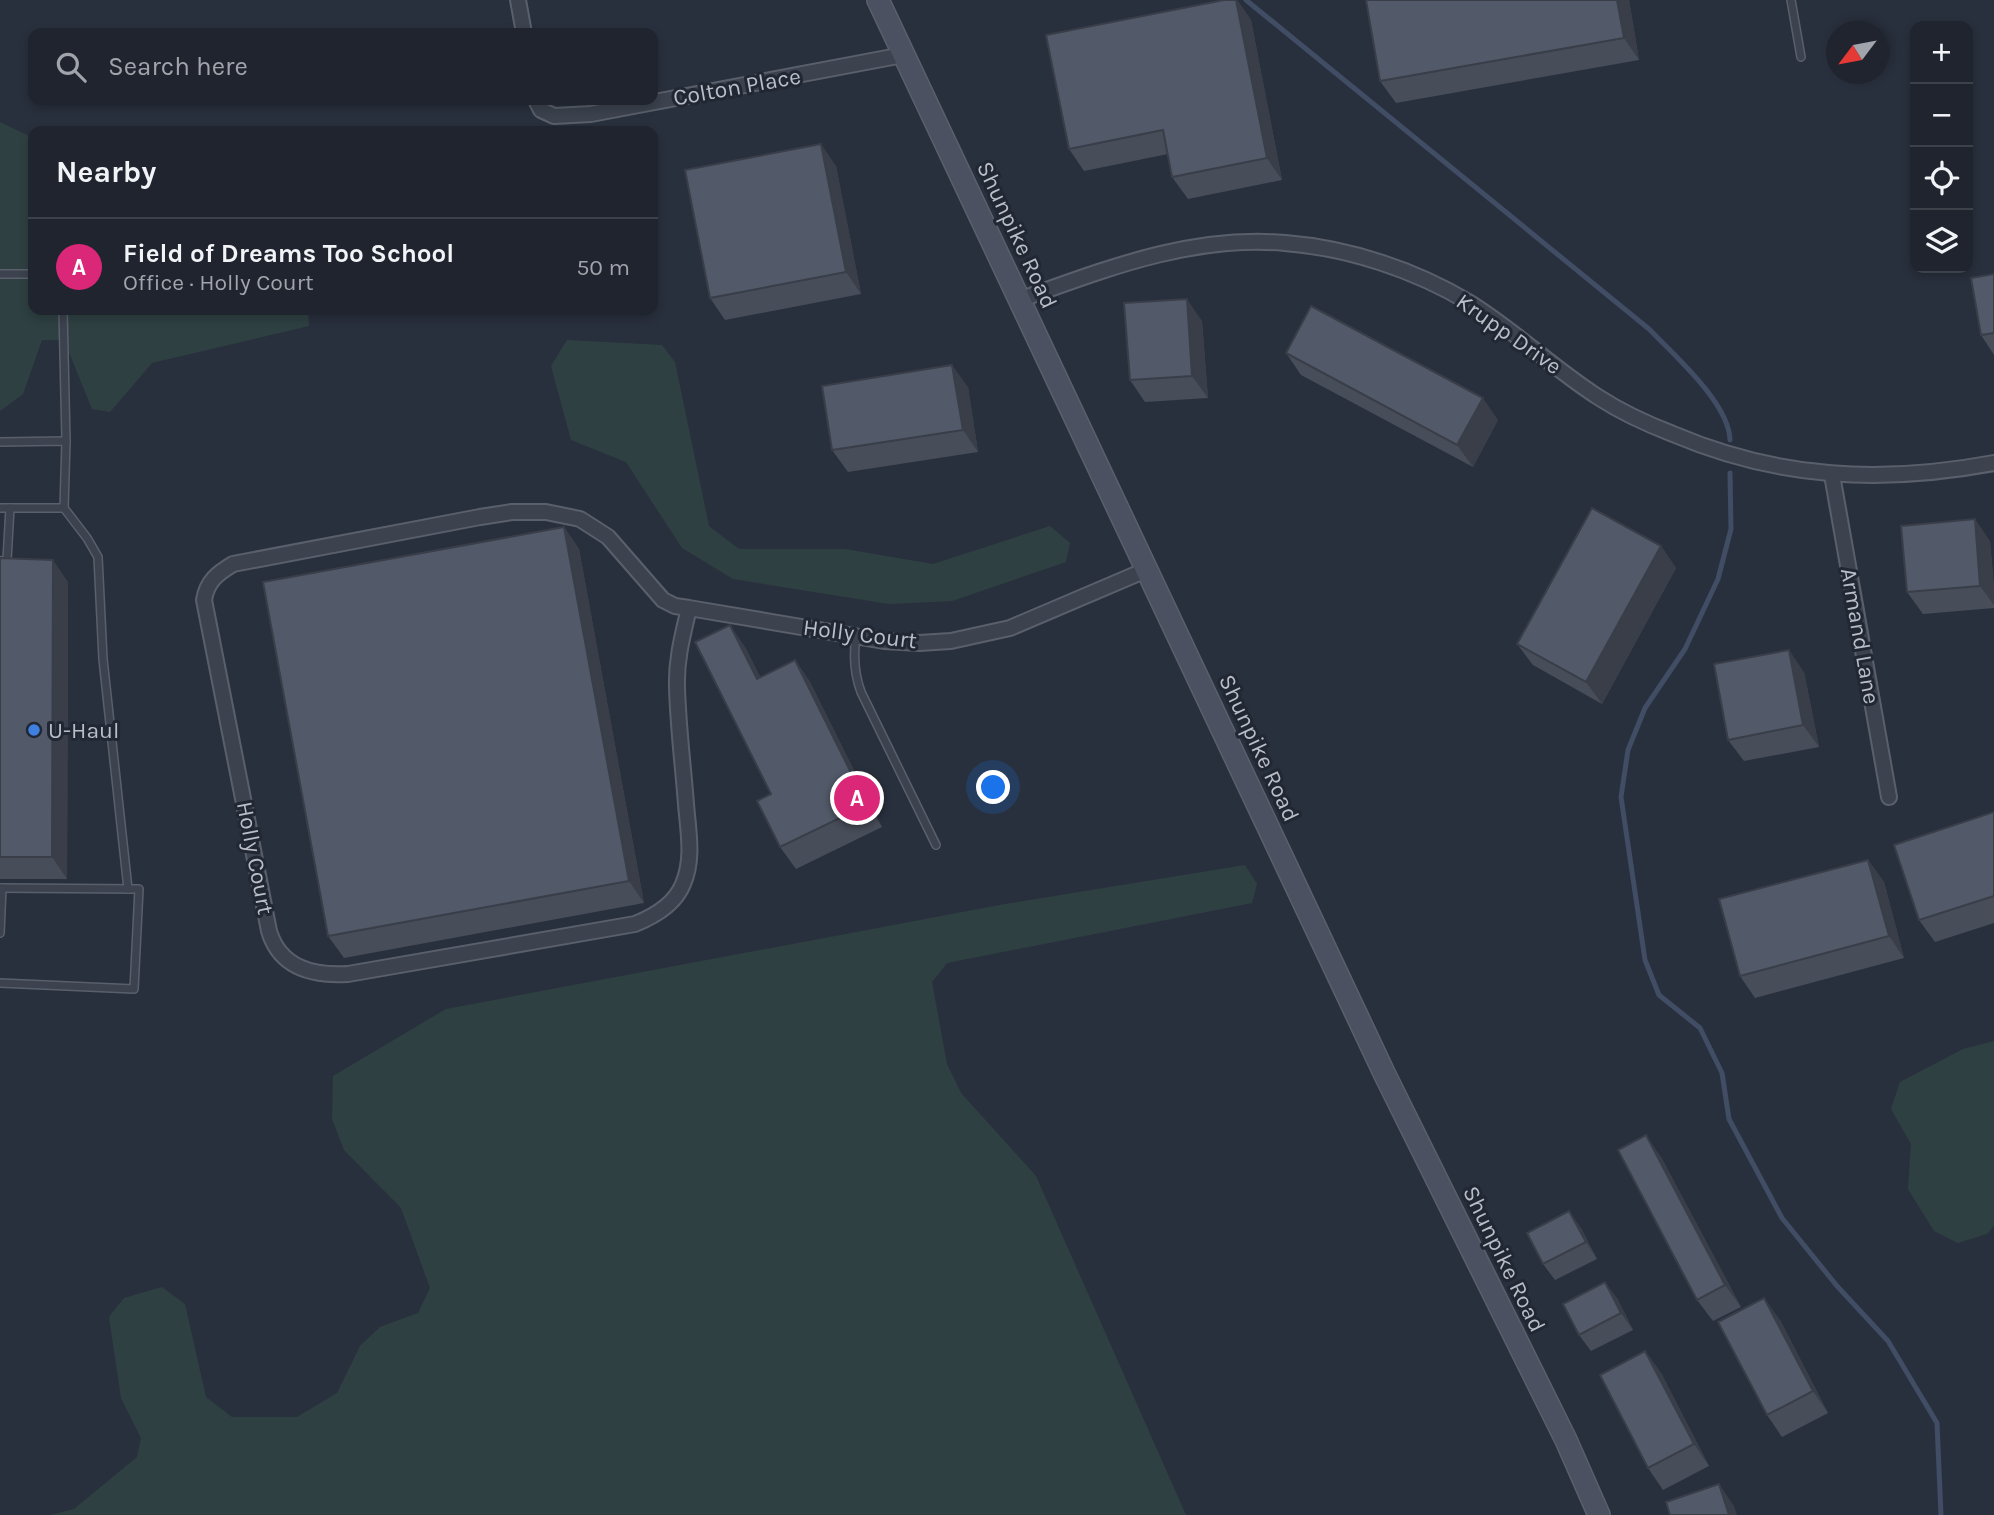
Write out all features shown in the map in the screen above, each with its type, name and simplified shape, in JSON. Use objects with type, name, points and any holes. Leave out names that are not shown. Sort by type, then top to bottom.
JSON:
[{"type":"street","points":[[518,0],[523,28]]},
{"type":"street","name":"Shunpike Road","points":[[878,0],[1391,1088],[1566,1440],[1599,1515]]},
{"type":"street","name":"Colton Place","points":[[658,101],[904,55]]},
{"type":"street","name":"Colton Place","points":[[538,105],[549,115],[561,117],[639,105]]},
{"type":"street","name":"Krupp Drive","points":[[1019,300],[1139,258],[1201,245],[1263,242],[1340,251],[1391,266],[1471,304],[1597,396],[1657,428],[1716,452],[1746,461],[1832,475],[1908,476],[1994,463]]},
{"type":"street","name":"Armand Lane","points":[[1832,475],[1889,797]]},
{"type":"street","name":"Holly Court","points":[[689,608],[680,646],[677,688],[690,849],[683,884],[665,908],[635,924],[348,974],[312,972],[283,957],[273,944],[270,931],[204,600],[206,589],[219,573],[233,564],[466,519],[512,512],[546,512],[580,519],[593,526],[615,544],[663,600],[675,606],[689,608],[856,637],[919,643],[988,635],[1044,615],[1146,570]]},
{"type":"lane","points":[[1791,0],[1801,57]]},
{"type":"lane","points":[[0,274],[28,274]]},
{"type":"lane","points":[[63,315],[66,441],[64,509],[98,557],[103,659],[128,889]]},
{"type":"lane","points":[[0,442],[66,441]]},
{"type":"lane","points":[[0,508],[64,509]]},
{"type":"lane","points":[[4,560],[10,508]]},
{"type":"lane","points":[[856,637],[854,666],[861,692],[936,845]]},
{"type":"lane","points":[[0,933],[1,888],[139,889],[134,989],[0,983]]},
{"type":"shaded area","points":[[0,122],[28,136],[28,315],[308,315],[309,326],[152,363],[110,412],[92,409],[64,340],[42,340],[23,394],[0,411]]},
{"type":"shaded area","points":[[567,340],[662,345],[675,362],[709,526],[739,549],[845,549],[933,564],[1050,526],[1070,543],[1066,562],[952,601],[889,604],[733,579],[682,548],[626,462],[571,440],[551,366]]},
{"type":"shaded area","points":[[1245,865],[1257,884],[1252,903],[947,963],[932,982],[947,1064],[961,1093],[1036,1176],[1186,1515],[50,1515],[74,1509],[137,1457],[141,1438],[121,1398],[109,1317],[124,1298],[162,1287],[185,1304],[206,1397],[232,1417],[297,1417],[337,1393],[360,1346],[380,1327],[418,1313],[430,1288],[401,1208],[344,1150],[332,1119],[333,1076],[446,1009],[1005,904]]},
{"type":"shaded area","points":[[1994,1041],[1994,1226],[1987,1234],[1958,1243],[1934,1231],[1908,1189],[1911,1144],[1891,1109],[1900,1082],[1963,1049]]},
{"type":"building","points":[[1224,0],[1236,0],[1267,158],[1172,177],[1163,130],[1069,149],[1046,35]]},
{"type":"building","points":[[1366,0],[1617,0],[1624,38],[1380,81]]},
{"type":"building","points":[[821,144],[846,272],[710,298],[685,170]]},
{"type":"building","points":[[1994,274],[1994,333],[1981,335],[1971,278]]},
{"type":"building","points":[[1187,299],[1192,376],[1130,380],[1124,303]]},
{"type":"building","points":[[1311,306],[1483,398],[1457,445],[1286,353]]},
{"type":"building","points":[[952,365],[963,430],[832,450],[822,386]]},
{"type":"building","points":[[1592,508],[1661,546],[1586,682],[1517,644]]},
{"type":"building","points":[[1975,519],[1980,586],[1907,592],[1901,526]]},
{"type":"building","points":[[564,527],[629,881],[328,936],[263,582]]},
{"type":"building","name":"U-Haul","points":[[0,558],[53,560],[52,857],[0,857]]},
{"type":"building","points":[[730,625],[757,679],[795,660],[867,805],[780,847],[757,801],[771,794],[695,642]]},
{"type":"building","points":[[1789,650],[1803,725],[1728,740],[1714,664]]},
{"type":"building","points":[[1994,812],[1994,896],[1919,920],[1894,845]]},
{"type":"building","points":[[1868,860],[1889,936],[1740,976],[1719,899]]},
{"type":"building","points":[[1646,1135],[1725,1285],[1697,1300],[1618,1150]]},
{"type":"building","points":[[1569,1211],[1586,1242],[1543,1264],[1527,1233]]},
{"type":"building","points":[[1605,1282],[1621,1313],[1579,1335],[1563,1304]]},
{"type":"building","points":[[1764,1298],[1813,1391],[1767,1415],[1718,1322]]},
{"type":"building","points":[[1645,1351],[1694,1444],[1648,1468],[1600,1375]]},
{"type":"building","points":[[1719,1484],[1729,1515],[1670,1515],[1666,1502]]},
{"type":"waterway","points":[[1246,0],[1649,329],[1711,395],[1727,426],[1730,440]]},
{"type":"waterway","points":[[1730,473],[1731,529],[1718,579],[1685,649],[1645,708],[1628,750],[1621,797],[1645,960],[1659,995],[1700,1028],[1722,1073],[1729,1119],[1782,1218],[1837,1286],[1888,1341],[1937,1423],[1941,1515]]},
{"type":"place","name":"U-Haul","points":[[34,730]]},
{"type":"place","name":"Field of Dreams Too School","points":[[857,798]]}]
